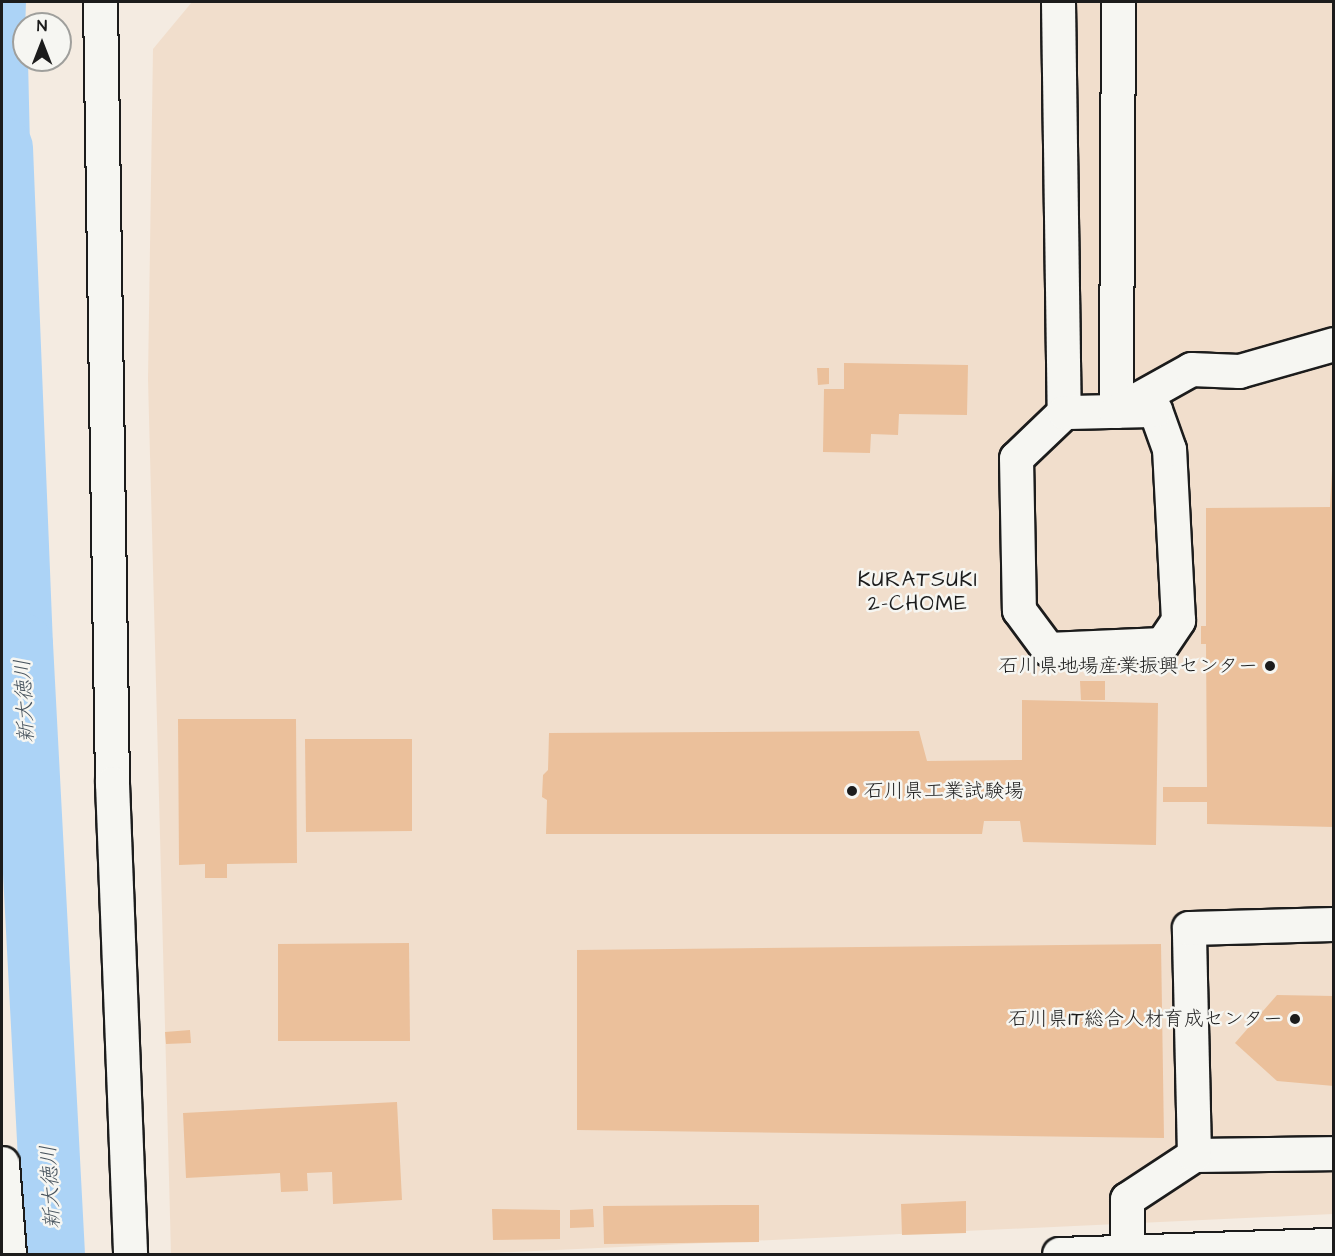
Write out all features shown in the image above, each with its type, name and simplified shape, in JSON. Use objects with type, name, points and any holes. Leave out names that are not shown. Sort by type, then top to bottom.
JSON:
[{"type":"street","points":[[100,2],[112,783],[130,1254]]},
{"type":"street","points":[[1058,2],[1064,412]]},
{"type":"street","points":[[1116,411],[1118,2]]},
{"type":"street","points":[[1116,411],[1191,369],[1239,371],[1334,344]]},
{"type":"street","points":[[1155,410],[1169,449],[1178,620],[1162,644],[1048,649],[1019,610],[1016,458],[1064,412],[1155,410]]},
{"type":"street","points":[[1194,1155],[1189,928],[1334,924]]},
{"type":"street","points":[[1127,1253],[1127,1199],[1194,1155],[1334,1153]]},
{"type":"street","points":[[2,1163],[9,1254]]},
{"type":"street","points":[[1059,1254],[1334,1245]]},
{"type":"shaded area","points":[[192,2],[1333,2],[1333,1214],[468,1254],[171,1254],[148,379],[153,49]]},
{"type":"water","points":[[2,2],[26,2],[26,12],[12,12],[12,72],[28,72],[31,364],[2,371]]},
{"type":"building","points":[[844,363],[968,365],[967,415],[899,414],[898,435],[871,434],[870,453],[823,452],[824,389],[844,389]]},
{"type":"building","points":[[817,368],[829,368],[829,384],[818,385]]},
{"type":"building","name":"石川県地場産業振興センター","points":[[1334,433],[1334,827],[1207,824],[1207,802],[1163,802],[1163,787],[1207,787],[1206,644],[1201,644],[1201,626],[1206,626],[1206,508],[1330,507]]},
{"type":"building","points":[[1080,681],[1105,681],[1105,700],[1081,700]]},
{"type":"building","name":"石川県工業試験場","points":[[1022,700],[1158,703],[1156,845],[1023,842],[1020,821],[984,821],[982,834],[546,834],[547,800],[542,797],[543,775],[548,770],[549,733],[919,731],[927,761],[1022,760]]},
{"type":"building","points":[[178,719],[296,719],[297,863],[227,864],[227,878],[205,878],[205,864],[179,865]]},
{"type":"building","points":[[305,739],[412,739],[412,831],[306,832]]},
{"type":"building","points":[[409,943],[410,1041],[278,1041],[278,944]]},
{"type":"building","points":[[1161,944],[1164,1138],[577,1130],[577,950]]},
{"type":"building","name":"石川県IT総合人材育成センター","points":[[1277,995],[1334,996],[1334,1086],[1277,1081],[1235,1043]]},
{"type":"building","points":[[190,1030],[191,1043],[166,1044],[165,1032]]},
{"type":"building","points":[[397,1102],[402,1200],[333,1204],[332,1172],[307,1173],[308,1191],[281,1192],[280,1173],[186,1178],[183,1113]]},
{"type":"building","points":[[966,1201],[966,1233],[902,1235],[901,1204]]},
{"type":"building","points":[[759,1205],[759,1242],[604,1244],[603,1206]]},
{"type":"building","points":[[492,1209],[560,1210],[560,1239],[493,1240]]},
{"type":"building","points":[[593,1209],[594,1227],[570,1228],[570,1210]]},
{"type":"waterway","name":"新大徳川","points":[[2,148],[22,644],[54,1254]]},
{"type":"place","name":"石川県地場産業振興センター","points":[[1270,666]]},
{"type":"place","name":"石川県工業試験場","points":[[852,791]]},
{"type":"place","name":"石川県IT総合人材育成センター","points":[[1295,1019]]},
{"type":"district","name":"KURATSUKI 2-CHOME","points":[[918,592]]}]
